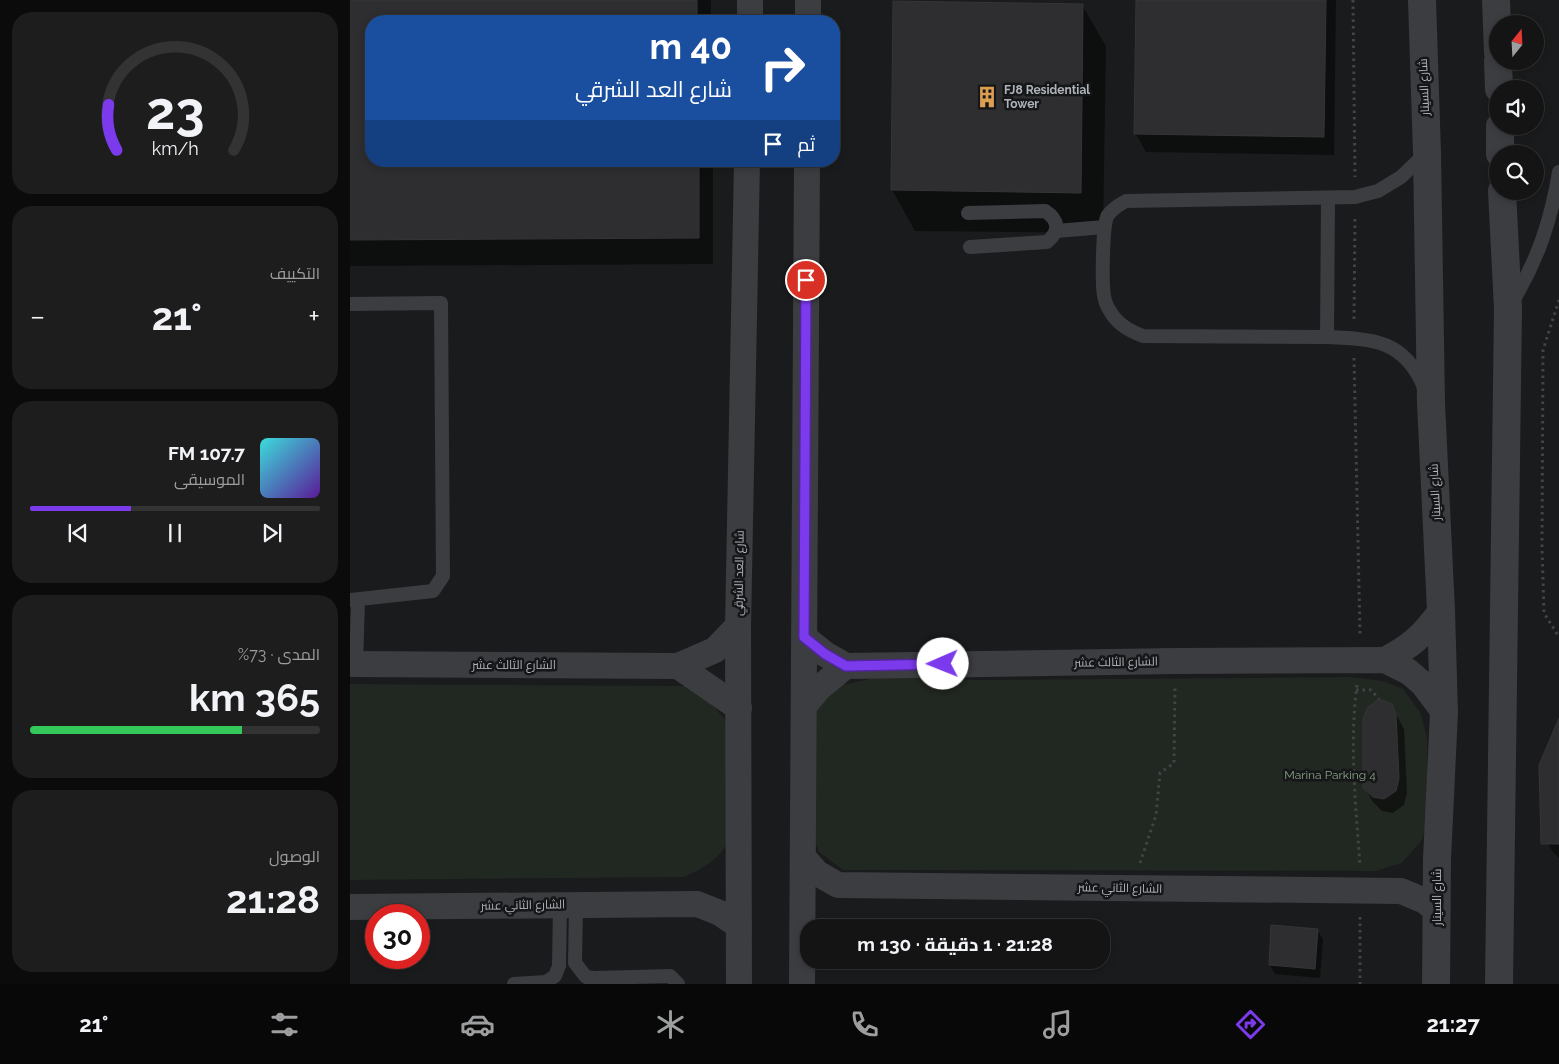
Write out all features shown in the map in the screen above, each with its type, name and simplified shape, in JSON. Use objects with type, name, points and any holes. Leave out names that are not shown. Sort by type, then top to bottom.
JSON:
[{"type":"street","points":[[750,0],[750,15]]},
{"type":"street","points":[[808,0],[808,15]]},
{"type":"street","name":"شارع السينار","points":[[1422,0],[1427,153],[1431,403],[1444,712],[1437,859],[1436,984]]},
{"type":"street","points":[[1496,0],[1497,15]]},
{"type":"street","name":"شارع العد الشرقي","points":[[739,984],[738,626],[747,167]]},
{"type":"street","points":[[803,919],[807,167]]},
{"type":"street","points":[[1499,984],[1508,309],[1502,200]]},
{"type":"street","name":"الشارع الثالث عشر","points":[[1373,660],[1409,647],[1425,632],[1441,610]]},
{"type":"street","name":"الشارع الثالث عشر","points":[[353,664],[678,666],[715,650],[738,626]]},
{"type":"street","points":[[804,637],[825,654],[846,666],[819,688],[804,706]]},
{"type":"street","name":"الشارع الثالث عشر","points":[[846,666],[1373,660],[1409,672],[1423,684],[1444,712]]},
{"type":"street","points":[[678,666],[739,708]]},
{"type":"street","points":[[803,857],[818,873],[838,885],[811,907],[804,919]]},
{"type":"street","points":[[1401,892],[1425,876],[1437,859]]},
{"type":"street","name":"الشارع الثاني عشر","points":[[696,904],[725,888],[738,870]]},
{"type":"street","name":"الشارع الثاني عشر","points":[[838,885],[1401,892],[1425,901],[1437,910]]},
{"type":"street","name":"الشارع الثاني عشر","points":[[350,907],[696,904],[720,913],[739,926]]},
{"type":"street","points":[[802,969],[802,984]]},
{"type":"lane","points":[[1427,153],[1401,177],[1378,191],[1355,197],[1126,201],[1115,207],[1107,216],[1104,227],[1104,295],[1109,309],[1117,322],[1129,331],[1143,336],[1327,336],[1381,343],[1403,354],[1418,374],[1431,403]]},
{"type":"lane","points":[[1508,309],[1523,284],[1546,230],[1554,202],[1559,172]]},
{"type":"lane","points":[[1327,336],[1328,198]]},
{"type":"lane","points":[[968,213],[1045,211],[1052,216],[1056,223],[1056,231],[1047,242],[970,247]]},
{"type":"lane","points":[[1056,231],[1104,227]]},
{"type":"lane","points":[[350,304],[441,303],[443,576],[433,591],[354,600],[353,664]]},
{"type":"lane","points":[[514,984],[546,982],[555,976],[559,966],[568,905]]},
{"type":"lane","points":[[568,905],[574,963],[586,977],[670,976],[678,984]]},
{"type":"path","points":[[1353,0],[1354,338],[1373,660],[1356,690],[1354,709],[1354,786],[1362,891],[1359,930],[1360,984]]},
{"type":"path","points":[[1559,300],[1543,350],[1542,527],[1544,613],[1559,637]]},
{"type":"path","points":[[1139,866],[1156,815],[1160,773],[1174,763],[1175,661]]},
{"type":"path","points":[[1356,690],[1371,690],[1379,699]]},
{"type":"green space","name":"Marina Parking 4","points":[[880,677],[975,680],[1351,677],[1383,681],[1403,689],[1420,712],[1427,737],[1428,818],[1422,840],[1402,863],[1376,871],[843,870],[819,852],[809,826],[816,706],[837,686]]},
{"type":"green space","points":[[350,684],[686,686],[704,695],[727,722],[730,839],[716,858],[699,870],[684,877],[350,880]]},
{"type":"building","points":[[350,0],[697,0],[697,15],[365,15],[365,167],[699,167],[699,238],[350,240]]},
{"type":"building","points":[[1136,0],[1326,0],[1324,137],[1134,134]]},
{"type":"building","name":"FJ8 Residential Tower","points":[[893,1],[1083,4],[1081,193],[891,190]]},
{"type":"building","points":[[1379,699],[1392,704],[1396,714],[1399,778],[1396,791],[1384,799],[1373,797],[1363,788],[1363,719],[1368,707]]},
{"type":"building","points":[[1559,718],[1559,844],[1541,844],[1539,765]]},
{"type":"building","points":[[1271,925],[1318,929],[1315,969],[1269,965]]},
{"type":"place","name":"FJ8 Residential Tower","points":[[987,97]]},
{"type":"route","points":[[806,280],[804,637],[825,654],[846,666],[943,664]]}]
